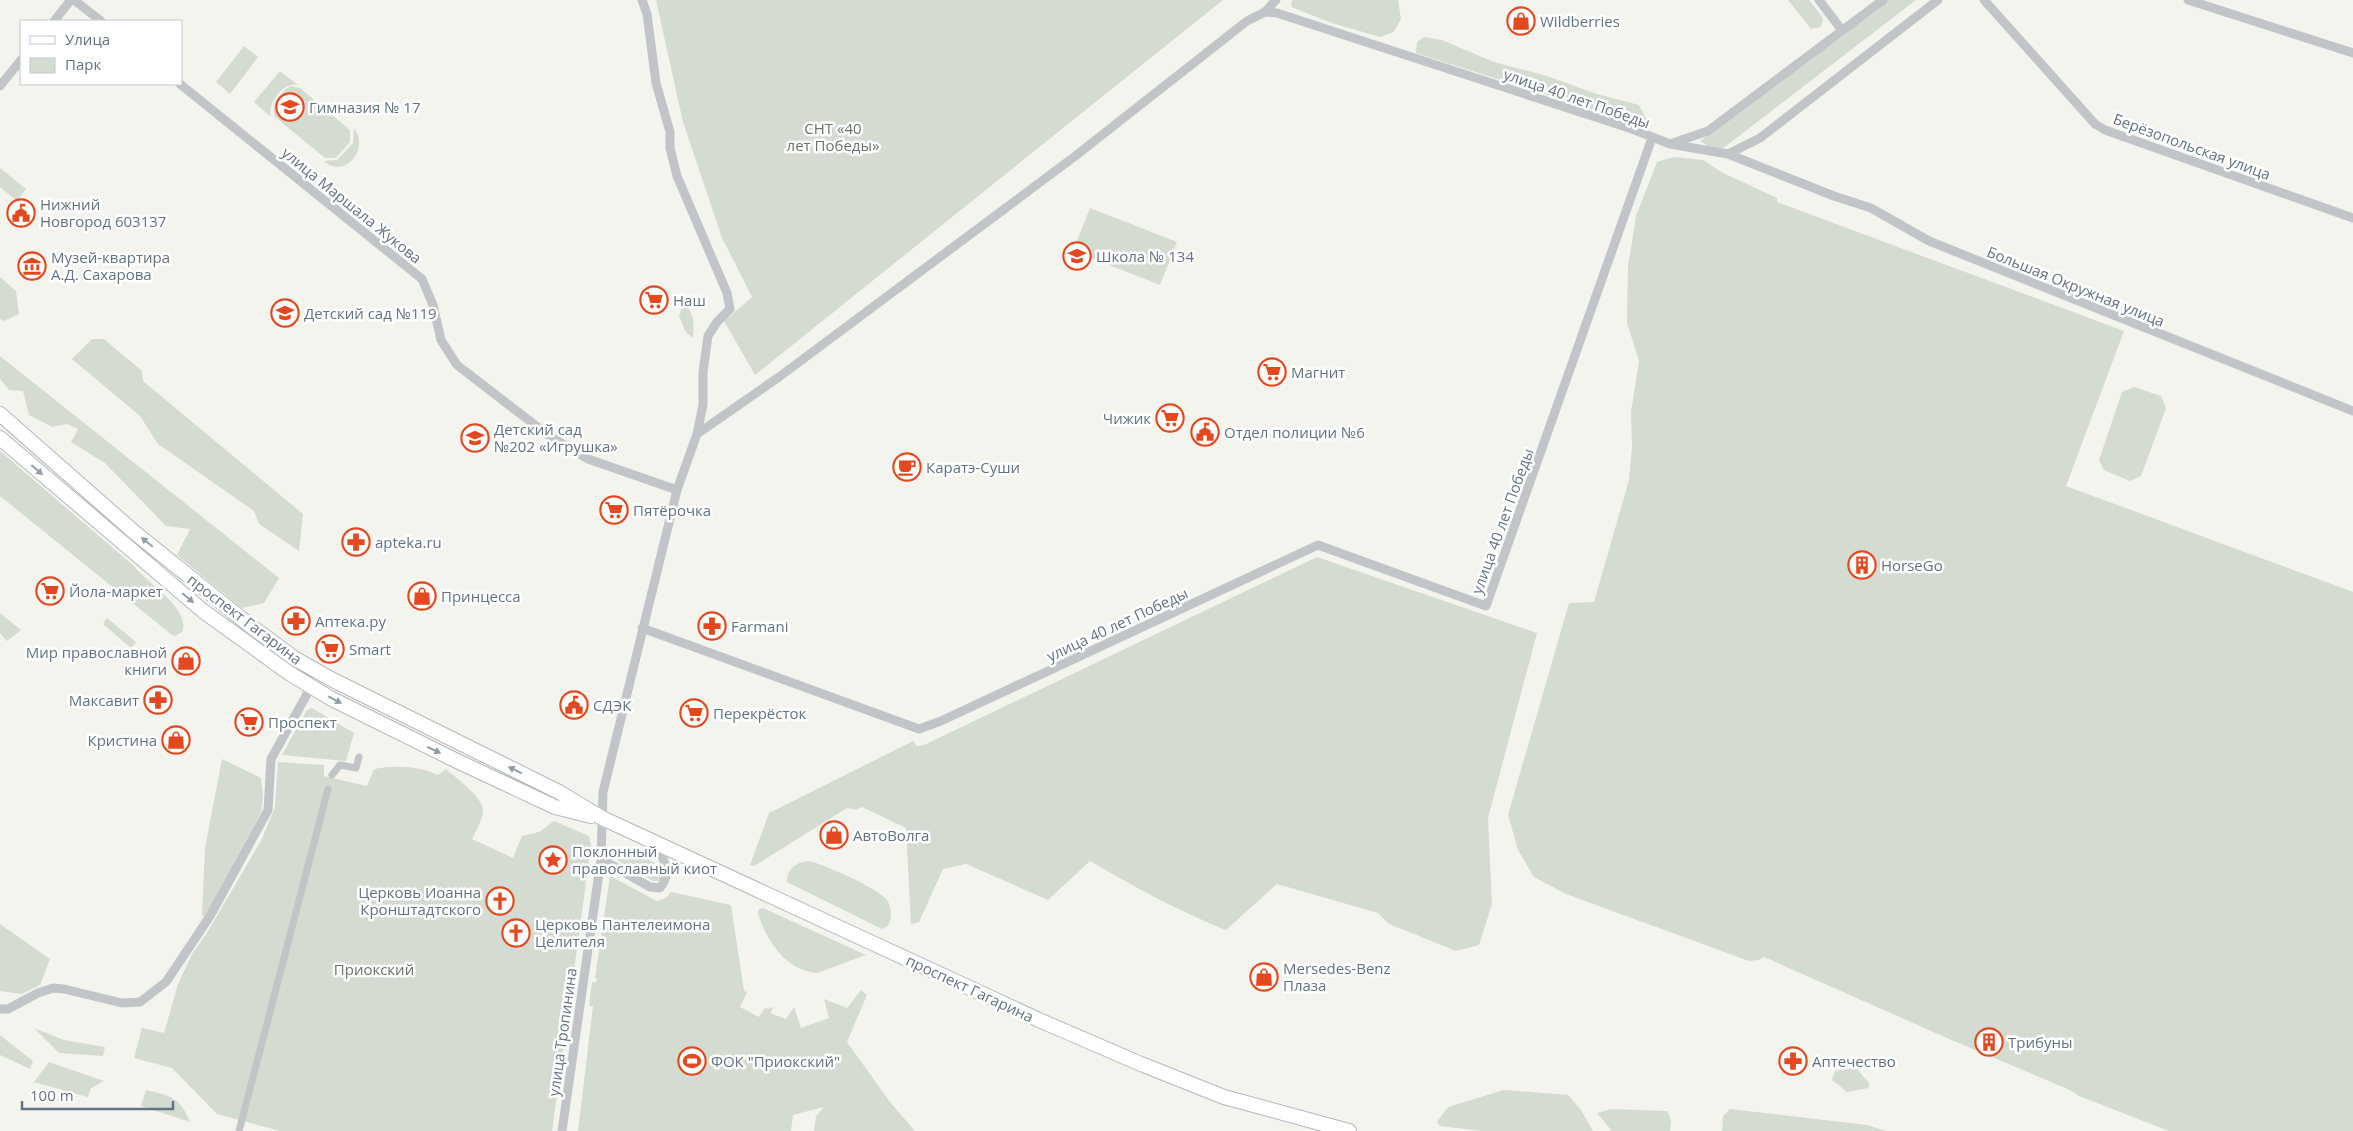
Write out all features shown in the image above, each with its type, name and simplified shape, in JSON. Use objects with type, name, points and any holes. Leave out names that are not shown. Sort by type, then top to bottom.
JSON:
[{"type":"main road","name":"проспект Гагарина","points":[[0,414],[148,543],[252,628],[294,658],[331,679],[559,792],[602,818],[1031,1016],[1141,1064],[1224,1097],[1349,1131]]},
{"type":"main road","name":"проспект Гагарина","points":[[0,438],[203,611],[263,656],[311,687],[410,739],[555,808],[602,818]]},
{"type":"street","points":[[55,20],[72,0],[100,20]]},
{"type":"street","name":"улица Тропинина","points":[[562,1131],[601,859],[603,792],[677,490],[697,434],[703,405],[703,372],[708,336],[717,322],[730,309],[727,293],[677,176],[670,148],[670,132],[656,83],[647,14],[642,0]]},
{"type":"street","points":[[697,434],[779,377],[1074,157],[1247,21],[1265,12],[1276,0]]},
{"type":"street","points":[[1818,0],[1841,29]]},
{"type":"street","points":[[1670,144],[1708,131],[1841,29],[1883,0]]},
{"type":"street","points":[[1728,154],[1760,138],[1938,0]]},
{"type":"street","name":"Берёзопольская улица","points":[[1984,0],[2095,124],[2105,130],[2353,218]]},
{"type":"street","points":[[2188,0],[2353,53]]},
{"type":"street","name":"улица 40 лет Победы","points":[[642,628],[919,729],[941,721],[1318,545],[1486,606],[1652,138],[1632,129],[1384,47],[1277,13],[1265,12]]},
{"type":"street","points":[[0,86],[20,61]]},
{"type":"street","name":"улица Маршала Жукова","points":[[181,85],[422,279],[433,305],[441,340],[457,365],[548,435],[588,459],[677,490]]},
{"type":"street","name":"Большая Окружная улица","points":[[1652,138],[1670,144],[1728,154],[1793,181],[1871,208],[1929,242],[2353,411]]},
{"type":"street","points":[[0,1009],[8,1009],[38,993],[53,988],[122,1003],[140,1002],[166,982],[210,916],[268,810],[271,759],[311,687]]},
{"type":"street","points":[[238,1131],[330,782],[340,765],[356,768],[359,757]]},
{"type":"street","points":[[601,859],[650,887],[660,888],[667,879],[667,871],[656,842]]},
{"type":"green space","name":"СНТ «40 лет Победы»","points":[[656,0],[1223,0],[755,375],[724,321],[752,297],[722,238],[683,122]]},
{"type":"green space","points":[[1292,0],[1398,0],[1401,19],[1394,32],[1380,37],[1332,23],[1291,7]]},
{"type":"green space","points":[[1788,0],[1809,0],[1823,18],[1821,27],[1811,29]]},
{"type":"green space","points":[[1882,0],[1916,0],[1722,149],[1708,146],[1700,141],[1841,35]]},
{"type":"green space","points":[[1424,37],[1442,40],[1494,62],[1547,76],[1597,94],[1639,105],[1647,120],[1636,122],[1591,109],[1416,53],[1417,42]]},
{"type":"green space","points":[[244,46],[258,57],[230,94],[216,82]]},
{"type":"green space","points":[[280,71],[298,85],[287,86],[278,94],[270,111],[271,117],[254,102]]},
{"type":"green space","points":[[291,86],[300,88],[350,130],[350,142],[336,158],[325,158],[275,117],[274,108],[277,99]]},
{"type":"green space","points":[[354,128],[358,136],[359,145],[353,160],[340,167],[332,166],[324,161],[337,160],[353,143]]},
{"type":"green space","points":[[1674,157],[1703,160],[1723,173],[1777,198],[1777,202],[2124,331],[2066,486],[2353,592],[2353,1131],[2169,1131],[2079,1096],[2070,1090],[1764,957],[1759,960],[1749,961],[1566,894],[1534,877],[1518,850],[1508,815],[1569,603],[1594,602],[1629,480],[1632,447],[1631,412],[1639,361],[1627,323],[1628,267],[1636,216],[1657,162]]},
{"type":"green space","points":[[0,168],[26,189],[17,201],[0,187]]},
{"type":"green space","points":[[1090,208],[1177,242],[1160,285],[1073,251]]},
{"type":"green space","points":[[0,277],[16,291],[19,314],[4,321],[0,319]]},
{"type":"green space","points":[[684,304],[692,315],[693,338],[685,331],[679,315]]},
{"type":"green space","points":[[92,339],[104,339],[142,371],[143,381],[303,514],[299,551],[259,524],[254,511],[158,444],[140,416],[72,359]]},
{"type":"green space","points":[[0,356],[279,578],[264,603],[242,608],[177,555],[190,529],[166,526],[105,463],[71,442],[78,429],[67,424],[52,427],[29,415],[23,391],[9,390],[0,379]]},
{"type":"green space","points":[[2134,387],[2161,396],[2166,408],[2141,476],[2130,481],[2104,470],[2099,460],[2122,392]]},
{"type":"green space","points":[[0,451],[134,566],[166,597],[180,614],[183,623],[182,632],[175,636],[172,635],[0,496]]},
{"type":"green space","points":[[1317,557],[1537,633],[1488,818],[1492,904],[1479,945],[1456,951],[1389,924],[1378,913],[1277,884],[1226,930],[1157,898],[1090,861],[1048,900],[966,864],[943,869],[919,922],[911,924],[906,828],[862,807],[856,810],[847,808],[754,866],[750,865],[769,813],[913,741],[917,746],[924,745]]},
{"type":"green space","points":[[0,613],[21,630],[7,641],[0,633]]},
{"type":"green space","points":[[107,618],[136,642],[131,648],[103,624]]},
{"type":"green space","points":[[312,708],[354,733],[346,761],[282,755],[307,710]]},
{"type":"green space","points":[[222,759],[261,778],[263,796],[261,812],[205,917],[202,916],[205,848]]},
{"type":"green space","name":"Приокский","points":[[278,762],[324,765],[324,776],[367,786],[374,769],[407,767],[438,775],[446,769],[475,795],[483,807],[481,820],[472,839],[513,858],[522,836],[539,832],[554,821],[589,836],[591,846],[552,1131],[280,1131],[217,1114],[172,1068],[134,1058],[142,1028],[164,1033],[178,984],[192,954],[207,933],[262,839],[275,807]]},
{"type":"green space","points":[[629,849],[639,852],[661,868],[663,871],[661,881],[653,881],[617,860],[619,854]]},
{"type":"green space","points":[[809,861],[851,878],[882,895],[889,903],[891,910],[888,926],[882,929],[787,882],[791,869]]},
{"type":"green space","points":[[610,876],[657,901],[666,898],[671,892],[731,905],[744,991],[747,992],[740,1007],[759,1017],[765,1008],[769,1009],[770,1007],[773,1008],[770,1013],[786,1019],[794,1007],[801,1028],[829,1018],[824,999],[847,1008],[861,990],[867,995],[847,1042],[890,1102],[915,1131],[814,1131],[816,1116],[824,1107],[793,1115],[791,1131],[578,1131],[593,1006],[589,1006],[592,982],[596,982],[597,978],[595,978]]},
{"type":"green space","points":[[763,908],[866,955],[817,973],[796,967],[787,961],[772,944],[758,914],[759,909]]},
{"type":"green space","points":[[0,924],[50,959],[40,985],[22,994],[0,991]]},
{"type":"green space","points":[[34,1028],[64,1040],[105,1047],[103,1056],[59,1053]]},
{"type":"green space","points":[[0,1035],[33,1061],[30,1069],[0,1055]]},
{"type":"green space","points":[[49,1062],[104,1081],[91,1088],[88,1097],[34,1082]]},
{"type":"green space","points":[[1856,1068],[1870,1084],[1868,1088],[1847,1092],[1832,1080],[1835,1071]]},
{"type":"green space","points":[[146,1090],[174,1099],[182,1107],[190,1122],[141,1106]]},
{"type":"green space","points":[[1504,1090],[1568,1095],[1581,1110],[1593,1131],[1481,1131],[1440,1126],[1437,1122],[1448,1107]]},
{"type":"green space","points":[[1611,1109],[1667,1111],[1671,1120],[1670,1131],[1612,1131],[1597,1113]]},
{"type":"green space","points":[[1730,1109],[1867,1125],[1886,1131],[1722,1131],[1723,1116]]},
{"type":"place","name":"Wildberries","points":[[1521,21]]},
{"type":"place","name":"Гимназия № 17","points":[[290,107]]},
{"type":"place","name":"Нижний Новгород 603137","points":[[21,213]]},
{"type":"place","name":"Школа № 134","points":[[1077,256]]},
{"type":"place","name":"Музей-квартира А.Д. Сахарова","points":[[32,266]]},
{"type":"place","name":"Наш","points":[[654,300]]},
{"type":"place","name":"Детский сад №119","points":[[285,313]]},
{"type":"place","name":"Магнит","points":[[1272,372]]},
{"type":"place","name":"Чижик","points":[[1170,418]]},
{"type":"place","name":"Отдел полиции №6","points":[[1205,432]]},
{"type":"place","name":"Детский сад №202 «Игрушка»","points":[[475,438]]},
{"type":"place","name":"Каратэ-Суши","points":[[907,467]]},
{"type":"place","name":"Пятёрочка","points":[[614,510]]},
{"type":"place","name":"apteka.ru","points":[[356,542]]},
{"type":"place","name":"HorseGo","points":[[1862,565]]},
{"type":"place","name":"Йола-маркет","points":[[50,591]]},
{"type":"place","name":"Принцесса","points":[[422,596]]},
{"type":"place","name":"Аптека.ру","points":[[296,621]]},
{"type":"place","name":"Farmani","points":[[712,626]]},
{"type":"place","name":"Smart","points":[[330,649]]},
{"type":"place","name":"Мир православной книги","points":[[186,661]]},
{"type":"place","name":"Максавит","points":[[158,700]]},
{"type":"place","name":"СДЭК","points":[[574,705]]},
{"type":"place","name":"Перекрёсток","points":[[694,713]]},
{"type":"place","name":"Проспект","points":[[249,722]]},
{"type":"place","name":"Кристина","points":[[176,740]]},
{"type":"place","name":"АвтоВолга","points":[[834,835]]},
{"type":"place","name":"Поклонный православный киот","points":[[553,860]]},
{"type":"place","name":"Церковь Иоанна Кронштадтского","points":[[500,901]]},
{"type":"place","name":"Церковь Пантелеимона Целителя","points":[[516,933]]},
{"type":"place","name":"Mersedes-Benz Плаза","points":[[1264,977]]},
{"type":"place","name":"Трибуны","points":[[1989,1042]]},
{"type":"place","name":"ФОК \"Приокский\"","points":[[692,1061]]},
{"type":"place","name":"Аптечество","points":[[1793,1061]]}]
